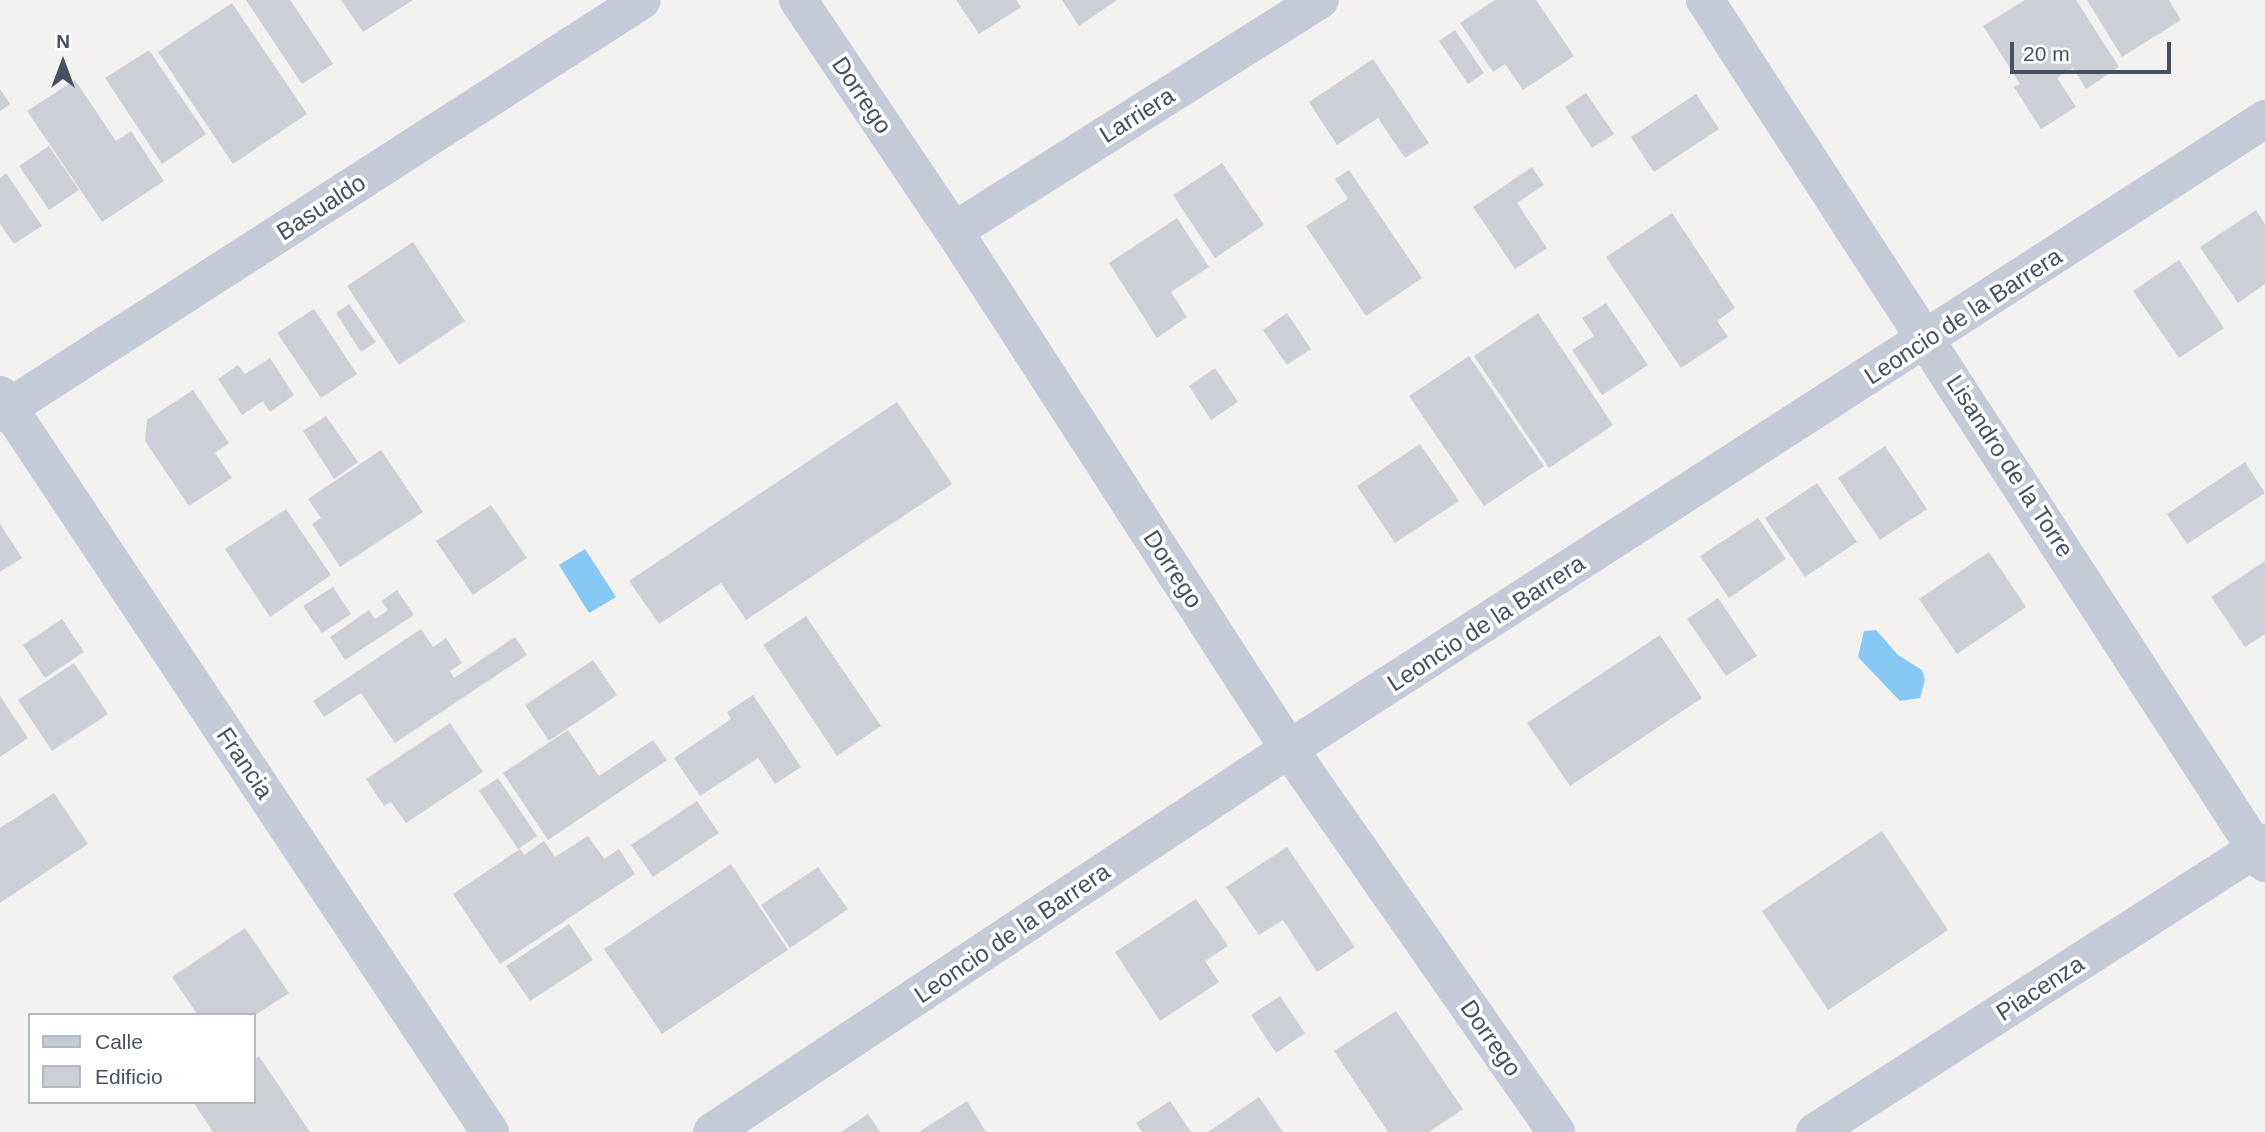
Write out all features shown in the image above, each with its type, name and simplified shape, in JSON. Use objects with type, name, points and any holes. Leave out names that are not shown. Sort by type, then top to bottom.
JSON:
[{"type":"street","name":"Basualdo","points":[[3,405],[642,0]]},
{"type":"street","name":"Dorrego","points":[[798,0],[954,231],[1289,749],[1556,1132]]},
{"type":"street","name":"Larriera","points":[[954,231],[1321,0]]},
{"type":"street","name":"Lisandro de la Torre","points":[[1705,0],[2262,852]]},
{"type":"street","name":"Leoncio de la Barrera","points":[[712,1132],[1289,749],[1929,340],[2265,119]]},
{"type":"street","name":"Francia","points":[[3,405],[490,1132]]},
{"type":"street","name":"Piacenza","points":[[1815,1132],[2262,852]]},
{"type":"water","points":[[585,549],[616,597],[589,613],[559,565]]},
{"type":"water","points":[[1876,630],[1898,655],[1922,670],[1925,680],[1920,698],[1900,701],[1858,657],[1864,631]]},
{"type":"building","points":[[246,0],[290,0],[333,64],[302,84]]},
{"type":"building","points":[[341,0],[413,0],[363,32]]},
{"type":"building","points":[[956,0],[1016,0],[1021,7],[979,34]]},
{"type":"building","points":[[1062,0],[1117,0],[1079,26]]},
{"type":"building","points":[[1495,0],[1536,0],[1574,56],[1523,90],[1505,64],[1493,72],[1460,23]]},
{"type":"building","points":[[2025,0],[2076,0],[2119,67],[2086,89],[2073,68],[2057,78],[2076,107],[2041,129],[2014,87],[2020,84],[1983,26]]},
{"type":"building","points":[[2087,0],[2169,0],[2181,20],[2122,57]]},
{"type":"building","points":[[232,3],[307,114],[233,164],[158,52]]},
{"type":"building","points":[[1455,30],[1484,73],[1468,84],[1439,41]]},
{"type":"building","points":[[149,50],[206,134],[162,164],[105,78]]},
{"type":"building","points":[[1373,59],[1429,143],[1405,158],[1378,118],[1337,145],[1309,102]]},
{"type":"building","points":[[75,80],[116,141],[131,131],[164,181],[102,222],[27,111]]},
{"type":"building","points":[[0,89],[10,104],[0,111]]},
{"type":"building","points":[[1586,93],[1614,134],[1592,148],[1565,107]]},
{"type":"building","points":[[1696,94],[1719,129],[1654,172],[1631,137]]},
{"type":"building","points":[[49,146],[79,190],[49,210],[19,166]]},
{"type":"building","points":[[1222,163],[1264,225],[1215,258],[1173,195]]},
{"type":"building","points":[[1532,167],[1544,185],[1517,203],[1547,248],[1515,269],[1473,207]]},
{"type":"building","points":[[1349,170],[1422,278],[1366,316],[1306,226],[1348,199],[1335,179]]},
{"type":"building","points":[[6,173],[42,226],[14,244],[0,224],[0,178]]},
{"type":"building","points":[[2256,210],[2265,224],[2265,284],[2238,303],[2200,247]]},
{"type":"building","points":[[1672,213],[1735,308],[1717,321],[1728,337],[1681,368],[1606,257]]},
{"type":"building","points":[[1177,218],[1209,267],[1171,292],[1187,317],[1157,338],[1109,263]]},
{"type":"building","points":[[413,242],[465,321],[399,365],[347,286]]},
{"type":"building","points":[[2179,260],[2224,328],[2179,358],[2133,291]]},
{"type":"building","points":[[1606,303],[1648,365],[1602,395],[1572,350],[1594,336],[1582,318]]},
{"type":"building","points":[[349,304],[376,342],[361,352],[336,313]]},
{"type":"building","points":[[314,309],[357,374],[321,398],[277,333]]},
{"type":"building","points":[[1287,313],[1311,349],[1287,365],[1263,330]]},
{"type":"building","points":[[1538,313],[1613,425],[1549,468],[1474,356]]},
{"type":"building","points":[[1469,356],[1544,466],[1484,506],[1409,396]]},
{"type":"building","points":[[270,358],[294,395],[270,412],[263,401],[242,415],[218,379],[238,365],[245,374]]},
{"type":"building","points":[[1215,368],[1238,402],[1211,420],[1189,386]]},
{"type":"building","points":[[193,390],[229,443],[215,453],[232,478],[189,506],[145,441],[147,420]]},
{"type":"building","points":[[897,402],[952,484],[746,620],[721,583],[659,624],[629,581]]},
{"type":"building","points":[[326,416],[358,462],[334,479],[303,431]]},
{"type":"building","points":[[1420,444],[1459,501],[1395,543],[1357,486]]},
{"type":"building","points":[[1885,446],[1927,509],[1880,540],[1838,478]]},
{"type":"building","points":[[381,450],[423,512],[340,567],[312,524],[321,518],[308,499]]},
{"type":"building","points":[[2245,462],[2265,493],[2187,544],[2167,514]]},
{"type":"building","points":[[1817,483],[1857,542],[1805,577],[1765,518]]},
{"type":"building","points":[[491,505],[527,558],[473,595],[436,541]]},
{"type":"building","points":[[286,509],[331,575],[270,617],[225,549]]},
{"type":"building","points":[[1758,518],[1786,559],[1729,598],[1700,556]]},
{"type":"building","points":[[0,524],[22,558],[0,572]]},
{"type":"building","points":[[1989,552],[2026,607],[1957,654],[1919,599]]},
{"type":"building","points":[[2265,561],[2265,634],[2245,647],[2211,597]]},
{"type":"building","points":[[333,587],[351,614],[322,633],[303,606]]},
{"type":"building","points":[[397,590],[414,615],[345,660],[330,637],[369,610],[375,619],[388,610],[381,601]]},
{"type":"building","points":[[1718,598],[1757,656],[1726,676],[1687,619]]},
{"type":"building","points":[[806,616],[881,726],[837,756],[763,645]]},
{"type":"building","points":[[62,619],[84,652],[45,678],[23,645]]},
{"type":"building","points":[[421,629],[433,647],[446,638],[462,663],[450,671],[454,678],[515,637],[527,655],[395,743],[361,693],[324,717],[313,701]]},
{"type":"building","points":[[1660,635],[1702,698],[1570,786],[1527,723]]},
{"type":"building","points":[[593,660],[617,695],[549,741],[525,705]]},
{"type":"building","points":[[74,663],[108,714],[52,751],[18,700]]},
{"type":"building","points":[[753,695],[801,767],[775,784],[758,758],[700,796],[674,758],[731,719],[727,712]]},
{"type":"building","points":[[0,696],[28,738],[0,757]]},
{"type":"building","points":[[450,723],[483,772],[406,823],[391,802],[384,806],[366,779]]},
{"type":"building","points":[[568,730],[599,776],[653,740],[667,760],[548,840],[503,773]]},
{"type":"building","points":[[498,778],[537,836],[518,849],[479,791]]},
{"type":"building","points":[[54,793],[88,844],[0,903],[0,828]]},
{"type":"building","points":[[697,801],[719,833],[653,877],[631,845]]},
{"type":"building","points":[[1882,831],[1948,930],[1828,1010],[1762,911]]},
{"type":"building","points":[[588,836],[604,859],[619,849],[635,874],[500,964],[453,894],[520,849],[524,855],[544,841],[555,857]]},
{"type":"building","points":[[1287,847],[1355,947],[1317,972],[1283,920],[1259,935],[1226,887]]},
{"type":"building","points":[[731,864],[788,950],[662,1034],[604,949]]},
{"type":"building","points":[[818,867],[848,909],[790,948],[761,905]]},
{"type":"building","points":[[1196,899],[1228,946],[1205,961],[1219,982],[1160,1021],[1115,952]]},
{"type":"building","points":[[569,924],[593,960],[530,1001],[506,966]]},
{"type":"building","points":[[245,928],[289,993],[256,1015],[197,1013],[172,977]]},
{"type":"building","points":[[1280,996],[1305,1033],[1276,1053],[1251,1015]]},
{"type":"building","points":[[1396,1011],[1463,1109],[1429,1132],[1388,1132],[1334,1051]]},
{"type":"building","points":[[259,1056],[310,1132],[213,1132],[194,1104],[256,1104],[256,1058]]},
{"type":"building","points":[[1259,1097],[1283,1132],[1208,1132]]},
{"type":"building","points":[[967,1101],[986,1132],[919,1132]]},
{"type":"building","points":[[1170,1101],[1191,1132],[1142,1132],[1136,1123]]},
{"type":"building","points":[[868,1114],[880,1132],[841,1132]]}]
